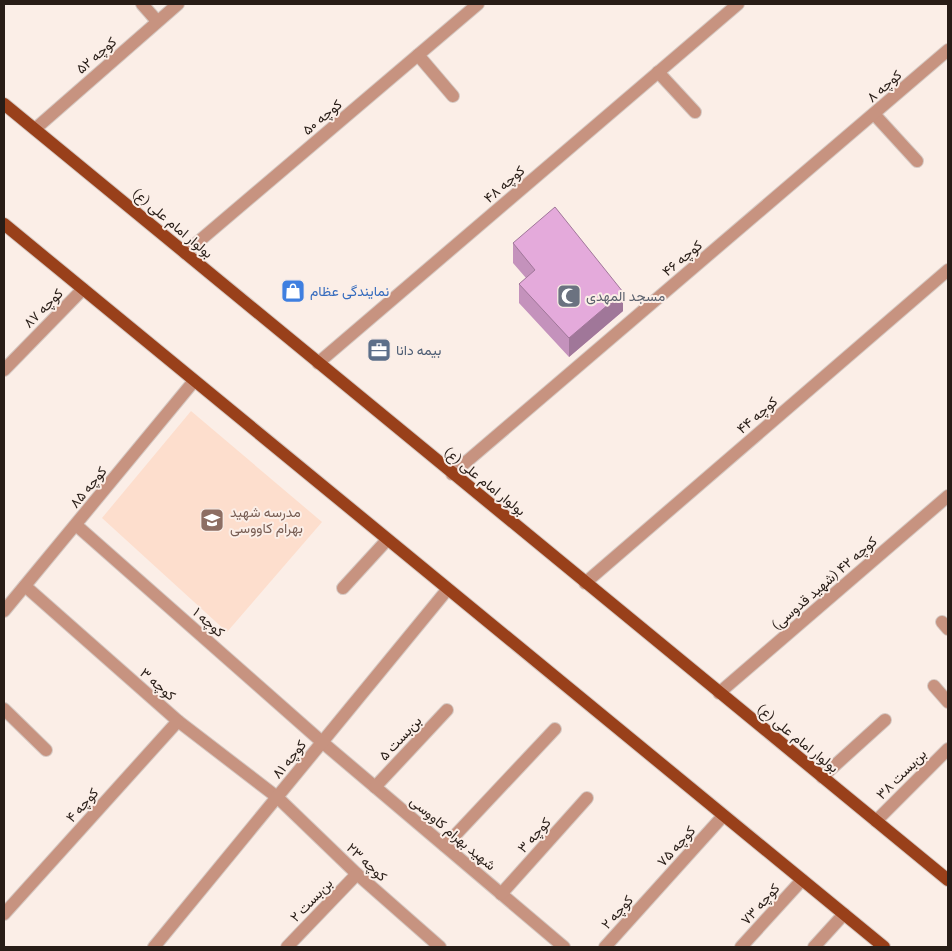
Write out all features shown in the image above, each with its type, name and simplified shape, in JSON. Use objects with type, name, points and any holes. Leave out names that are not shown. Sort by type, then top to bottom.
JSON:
[{"type":"main road","name":"بولوار امام علی (ع)","points":[[6,107],[948,880]]},
{"type":"main road","points":[[4,224],[447,590],[884,947]]},
{"type":"street","points":[[142,4],[158,21]]},
{"type":"street","name":"کوچه ۵۲","points":[[35,129],[178,4]]},
{"type":"street","name":"کوچه ۵۰","points":[[185,253],[478,4]]},
{"type":"street","name":"کوچه ۴۸","points":[[318,363],[738,4]]},
{"type":"street","name":"کوچه ۸","points":[[839,144],[948,50]]},
{"type":"street","points":[[418,55],[453,96]]},
{"type":"street","points":[[658,72],[695,112]]},
{"type":"street","points":[[874,114],[917,161]]},
{"type":"street","name":"کوچه ۴۶","points":[[452,474],[839,144]]},
{"type":"street","name":"کوچه ۴۴","points":[[585,583],[948,270]]},
{"type":"street","name":"کوچه ۸۷","points":[[4,370],[83,289]]},
{"type":"street","name":"کوچه ۸۵","points":[[4,611],[194,381]]},
{"type":"street","name":"کوچه ۴۲ (شهید قدوسی)","points":[[719,694],[948,496]]},
{"type":"street","name":"کوچه ۱","points":[[76,525],[322,742]]},
{"type":"street","points":[[343,588],[387,540]]},
{"type":"street","name":"کوچه ۳","points":[[25,586],[178,722],[277,797]]},
{"type":"street","name":"کوچه ۸۱","points":[[154,947],[447,590]]},
{"type":"street","points":[[934,686],[948,702]]},
{"type":"street","name":"بن‌بست ۵","points":[[376,787],[447,710]]},
{"type":"street","points":[[6,717],[46,750]]},
{"type":"street","points":[[822,778],[885,720]]},
{"type":"street","name":"کوچه ۴","points":[[6,912],[178,722]]},
{"type":"street","points":[[446,846],[555,729]]},
{"type":"street","name":"شهید بهرام کاووسی","points":[[322,742],[564,947]]},
{"type":"street","name":"بن‌بست ۳۸","points":[[876,821],[948,749]]},
{"type":"street","name":"کوچه ۲۳","points":[[277,797],[357,874],[440,947]]},
{"type":"street","name":"کوچه ۳","points":[[501,894],[587,798]]},
{"type":"street","name":"کوچه ۷۵","points":[[651,896],[724,816]]},
{"type":"street","name":"بن‌بست ۲","points":[[287,947],[357,874]]},
{"type":"street","name":"کوچه ۷۳","points":[[741,947],[802,880]]},
{"type":"street","name":"کوچه ۲","points":[[605,947],[651,896]]},
{"type":"street","points":[[814,947],[844,914]]},
{"type":"shaded area","name":"مدرسه شهید بهرام کاووسی","points":[[191,411],[322,522],[227,632],[102,518]]},
{"type":"building","name":"مسجد المهدی","points":[[555,207],[623,292],[569,338],[519,284],[535,270],[513,243]]},
{"type":"place","name":"نمایندگی عظام","points":[[293,291]]},
{"type":"place","name":"مسجد المهدی","points":[[569,296]]},
{"type":"place","name":"بیمه دانا","points":[[379,350]]},
{"type":"place","name":"مدرسه شهید بهرام کاووسی","points":[[212,520]]}]
